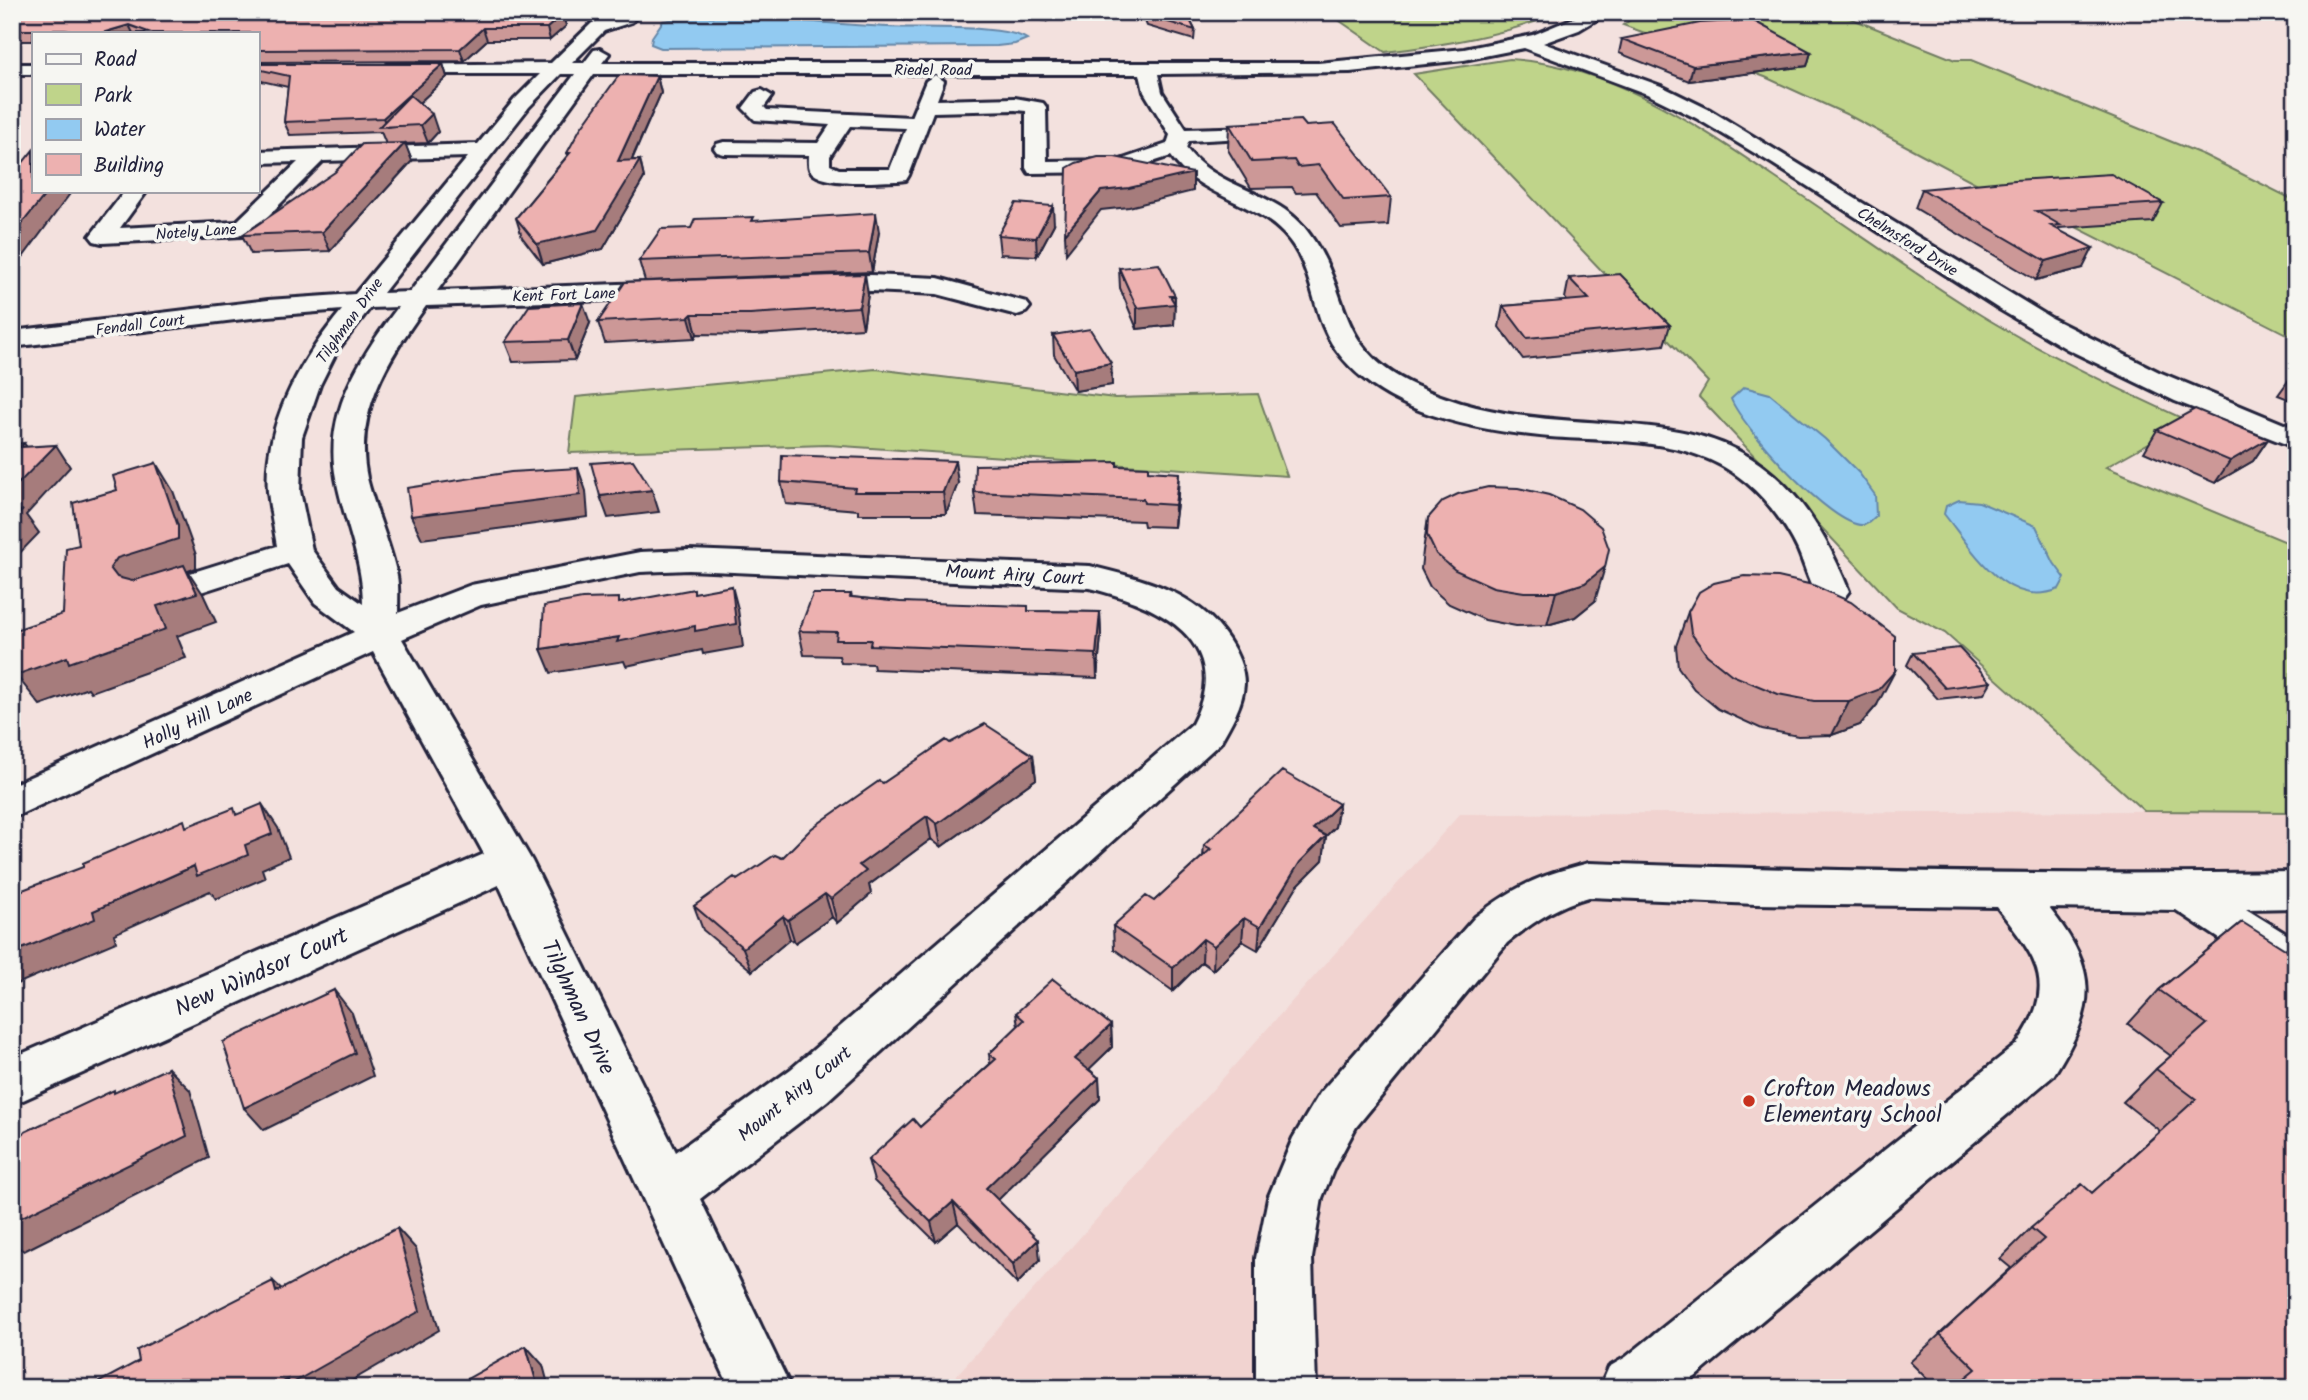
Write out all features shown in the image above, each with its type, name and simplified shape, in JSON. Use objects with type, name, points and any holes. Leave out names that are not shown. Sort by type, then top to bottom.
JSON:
[{"type":"street","name":"Riedel Road","points":[[379,69],[1148,69],[1364,65],[1461,54],[1522,41],[1562,30],[1601,12]]},
{"type":"street","points":[[586,18],[629,15]]},
{"type":"street","name":"Tilghman Drive","points":[[381,634],[380,578],[351,476],[350,426],[365,378],[383,346],[590,69],[594,59],[627,28],[629,15],[598,27],[522,103],[324,349],[306,385],[287,437],[284,491],[295,551],[327,594],[381,634],[510,861],[761,1388]]},
{"type":"street","name":"Chelmsford Drive","points":[[1522,41],[1654,90],[1703,114],[2061,334],[2151,378],[2296,439]]},
{"type":"street","points":[[12,69],[32,69]]},
{"type":"street","points":[[843,121],[824,149],[819,162],[820,169],[836,175],[898,175],[939,69]]},
{"type":"street","points":[[1148,69],[1153,92],[1191,169],[1242,194],[1293,229],[1318,270],[1333,322],[1359,364],[1386,382],[1413,395],[1499,421],[1548,428],[1656,436],[1697,443],[1730,458],[1758,476],[1808,537],[1831,591]]},
{"type":"street","points":[[762,96],[753,108],[762,116],[843,121],[1029,104],[1036,107],[1037,111],[1037,168],[1122,166],[1210,179]]},
{"type":"street","points":[[1122,166],[1178,142],[1305,128]]},
{"type":"street","points":[[724,148],[824,149]]},
{"type":"street","points":[[259,157],[482,150]]},
{"type":"street","name":"Notely Lane","points":[[135,192],[102,236],[242,229],[317,155]]},
{"type":"street","points":[[789,286],[871,283],[939,286],[1017,307]]},
{"type":"street","name":"Kent Fort Lane","points":[[361,301],[692,289]]},
{"type":"street","name":"Fendall Court","points":[[12,339],[268,308],[361,301]]},
{"type":"street","name":"Fendall Court","points":[[12,315],[268,308]]},
{"type":"street","points":[[151,597],[295,551]]},
{"type":"street","name":"Mount Airy Court","points":[[381,634],[471,596],[640,562],[689,560],[1090,577],[1147,593],[1177,610],[1203,631],[1219,655],[1226,680],[1220,707],[1206,733],[809,1085],[666,1192]]},
{"type":"street","name":"Holly Hill Lane","points":[[12,803],[381,634]]},
{"type":"street","name":"New Windsor Court","points":[[12,1082],[510,861]]},
{"type":"street","points":[[1286,1388],[1284,1258],[1295,1198],[1311,1156],[1338,1110],[1491,930],[1521,907],[1551,890],[1589,880],[2184,892],[2296,890]]},
{"type":"street","points":[[1630,1388],[1647,1378],[2035,1060],[2053,1037],[2061,1017],[2064,984],[2060,958],[2047,936],[2008,889]]},
{"type":"street","points":[[2184,892],[2296,964]]},
{"type":"shaded area","name":"Crofton Meadows Elementary School","points":[[2296,812],[2296,1388],[945,1388],[1460,814]]},
{"type":"green space","points":[[1327,12],[1562,12],[1475,38],[1385,52]]},
{"type":"green space","points":[[1642,12],[1835,12],[1955,60],[1971,60],[2204,155],[2296,201],[2296,339],[2013,195],[2000,196],[1848,115],[1765,77],[1623,25]]},
{"type":"green space","points":[[1510,59],[1583,73],[1651,101],[1716,138],[1997,325],[2188,421],[2106,467],[2296,546],[2296,812],[2144,811],[1945,633],[1897,608],[1699,397],[1708,382],[1414,74]]},
{"type":"green space","points":[[876,369],[1115,398],[1258,394],[1287,476],[827,445],[569,453],[576,397]]},
{"type":"water","points":[[701,16],[889,27],[981,29],[1015,34],[1027,39],[1015,44],[997,46],[661,48],[651,44],[652,37],[663,21]]},
{"type":"water","points":[[1744,387],[1770,394],[1825,439],[1859,473],[1875,495],[1876,516],[1865,525],[1849,521],[1831,510],[1789,473],[1752,431],[1731,399]]},
{"type":"water","points":[[1959,500],[1979,502],[2036,526],[2054,563],[2065,578],[2059,589],[2040,594],[2023,591],[1992,573],[1944,514],[1946,506]]},
{"type":"building","points":[[1145,12],[1186,12],[1195,30],[1147,16]]},
{"type":"building","points":[[12,14],[563,14],[547,28],[483,28],[460,49],[259,50],[259,32],[148,32],[129,25],[105,32],[12,30]]},
{"type":"building","points":[[1752,20],[1811,52],[1693,66],[1622,39],[1700,23]]},
{"type":"building","points":[[259,64],[443,64],[383,118],[284,122],[289,76],[259,69]]},
{"type":"building","points":[[619,75],[657,76],[618,161],[640,160],[597,230],[537,244],[516,218],[570,153],[567,153],[580,129]]},
{"type":"building","points":[[410,95],[432,114],[421,125],[379,127]]},
{"type":"building","points":[[1301,120],[1306,126],[1335,124],[1391,197],[1344,200],[1319,165],[1298,167],[1294,160],[1252,162],[1229,124]]},
{"type":"building","points":[[405,143],[322,232],[242,235],[335,172],[362,144]]},
{"type":"building","points":[[32,151],[32,192],[47,192],[12,236],[12,176]]},
{"type":"building","points":[[1098,157],[1115,157],[1193,173],[1129,188],[1101,191],[1065,234],[1067,168]]},
{"type":"building","points":[[2111,174],[2163,203],[2036,211],[2060,225],[2051,226],[2093,248],[2046,261],[1922,189],[2015,180]]},
{"type":"building","points":[[1016,203],[1053,206],[1036,238],[998,235]]},
{"type":"building","points":[[876,213],[869,253],[639,261],[661,229],[691,228],[695,219],[754,217],[752,221]]},
{"type":"building","points":[[1159,264],[1175,296],[1170,296],[1175,304],[1137,308],[1119,268]]},
{"type":"building","points":[[865,274],[859,307],[750,314],[692,314],[689,317],[598,322],[625,282]]},
{"type":"building","points":[[1620,274],[1670,325],[1527,338],[1503,306],[1589,299],[1569,278]]},
{"type":"building","points":[[583,303],[568,340],[505,342],[529,306]]},
{"type":"building","points":[[1090,329],[1111,363],[1074,370],[1053,335]]},
{"type":"building","points":[[2195,409],[2268,439],[2230,461],[2157,430]]},
{"type":"building","points":[[24,443],[20,447],[56,445],[12,490],[12,444]]},
{"type":"building","points":[[782,455],[955,461],[943,492],[854,492],[855,488],[781,482]]},
{"type":"building","points":[[633,460],[652,490],[600,496],[591,463]]},
{"type":"building","points":[[1117,462],[1117,466],[1148,467],[1148,471],[1179,473],[1175,505],[1144,503],[1143,499],[974,492],[975,465]]},
{"type":"building","points":[[156,463],[178,526],[178,539],[117,558],[110,568],[117,577],[132,581],[184,565],[197,593],[157,606],[166,629],[69,663],[67,657],[16,675],[12,660],[12,631],[63,614],[66,548],[79,545],[73,503],[117,490],[113,476]]},
{"type":"building","points":[[578,468],[580,495],[411,516],[407,488],[511,472]]},
{"type":"building","points":[[1488,487],[1518,488],[1549,495],[1580,509],[1601,527],[1609,549],[1605,567],[1585,583],[1556,592],[1524,592],[1493,587],[1455,570],[1436,554],[1427,535],[1428,518],[1443,501],[1458,494]]},
{"type":"building","points":[[23,510],[12,521],[12,514]]},
{"type":"building","points":[[1744,576],[1778,577],[1813,585],[1851,602],[1895,636],[1895,671],[1878,690],[1849,701],[1814,701],[1778,694],[1732,675],[1707,655],[1691,633],[1688,612],[1699,592],[1714,583]]},
{"type":"building","points":[[732,586],[736,624],[695,631],[695,626],[617,642],[619,637],[541,649],[544,606],[582,599],[619,598],[619,603],[694,589],[694,593]]},
{"type":"building","points":[[813,594],[851,594],[850,597],[900,602],[1028,606],[1028,611],[1100,612],[1096,654],[870,645],[871,640],[836,640],[837,632],[799,631]]},
{"type":"building","points":[[1959,648],[1991,682],[1945,688],[1913,653]]},
{"type":"building","points":[[985,724],[1033,755],[937,824],[927,816],[859,865],[866,871],[831,899],[825,894],[788,920],[783,916],[743,948],[694,906],[734,877],[737,880],[775,855],[782,858],[812,828],[879,781],[883,783],[946,740],[950,743]]},
{"type":"building","points":[[1282,771],[1339,804],[1313,829],[1326,836],[1300,862],[1260,927],[1244,918],[1214,946],[1203,939],[1173,968],[1113,926],[1146,896],[1154,901],[1211,849],[1204,845]]},
{"type":"building","points":[[262,804],[272,834],[245,845],[248,855],[197,876],[194,866],[93,911],[95,919],[12,953],[12,894],[83,867],[83,863],[184,820],[186,827],[234,808],[236,815]]},
{"type":"building","points":[[2242,922],[2296,956],[2296,1388],[1975,1388],[1965,1378],[1976,1369],[1940,1334],[2044,1239],[2031,1228],[2082,1184],[2092,1193],[2196,1099],[2156,1069],[2207,1024],[2159,990]]},
{"type":"building","points":[[1053,979],[1111,1025],[1075,1059],[1099,1078],[986,1188],[1038,1240],[1013,1264],[953,1202],[931,1222],[868,1160],[913,1119],[920,1127],[996,1059],[989,1054],[1024,1020],[1016,1013]]},
{"type":"building","points":[[334,990],[355,1053],[244,1108],[223,1042]]},
{"type":"building","points":[[168,1068],[187,1136],[12,1222],[12,1138]]},
{"type":"building","points":[[397,1228],[420,1311],[289,1385],[288,1379],[273,1388],[88,1388],[139,1361],[137,1350],[273,1281],[276,1292]]},
{"type":"building","points":[[526,1346],[538,1388],[451,1388]]},
{"type":"place","name":"Crofton Meadows Elementary School","points":[[1749,1101]]}]
